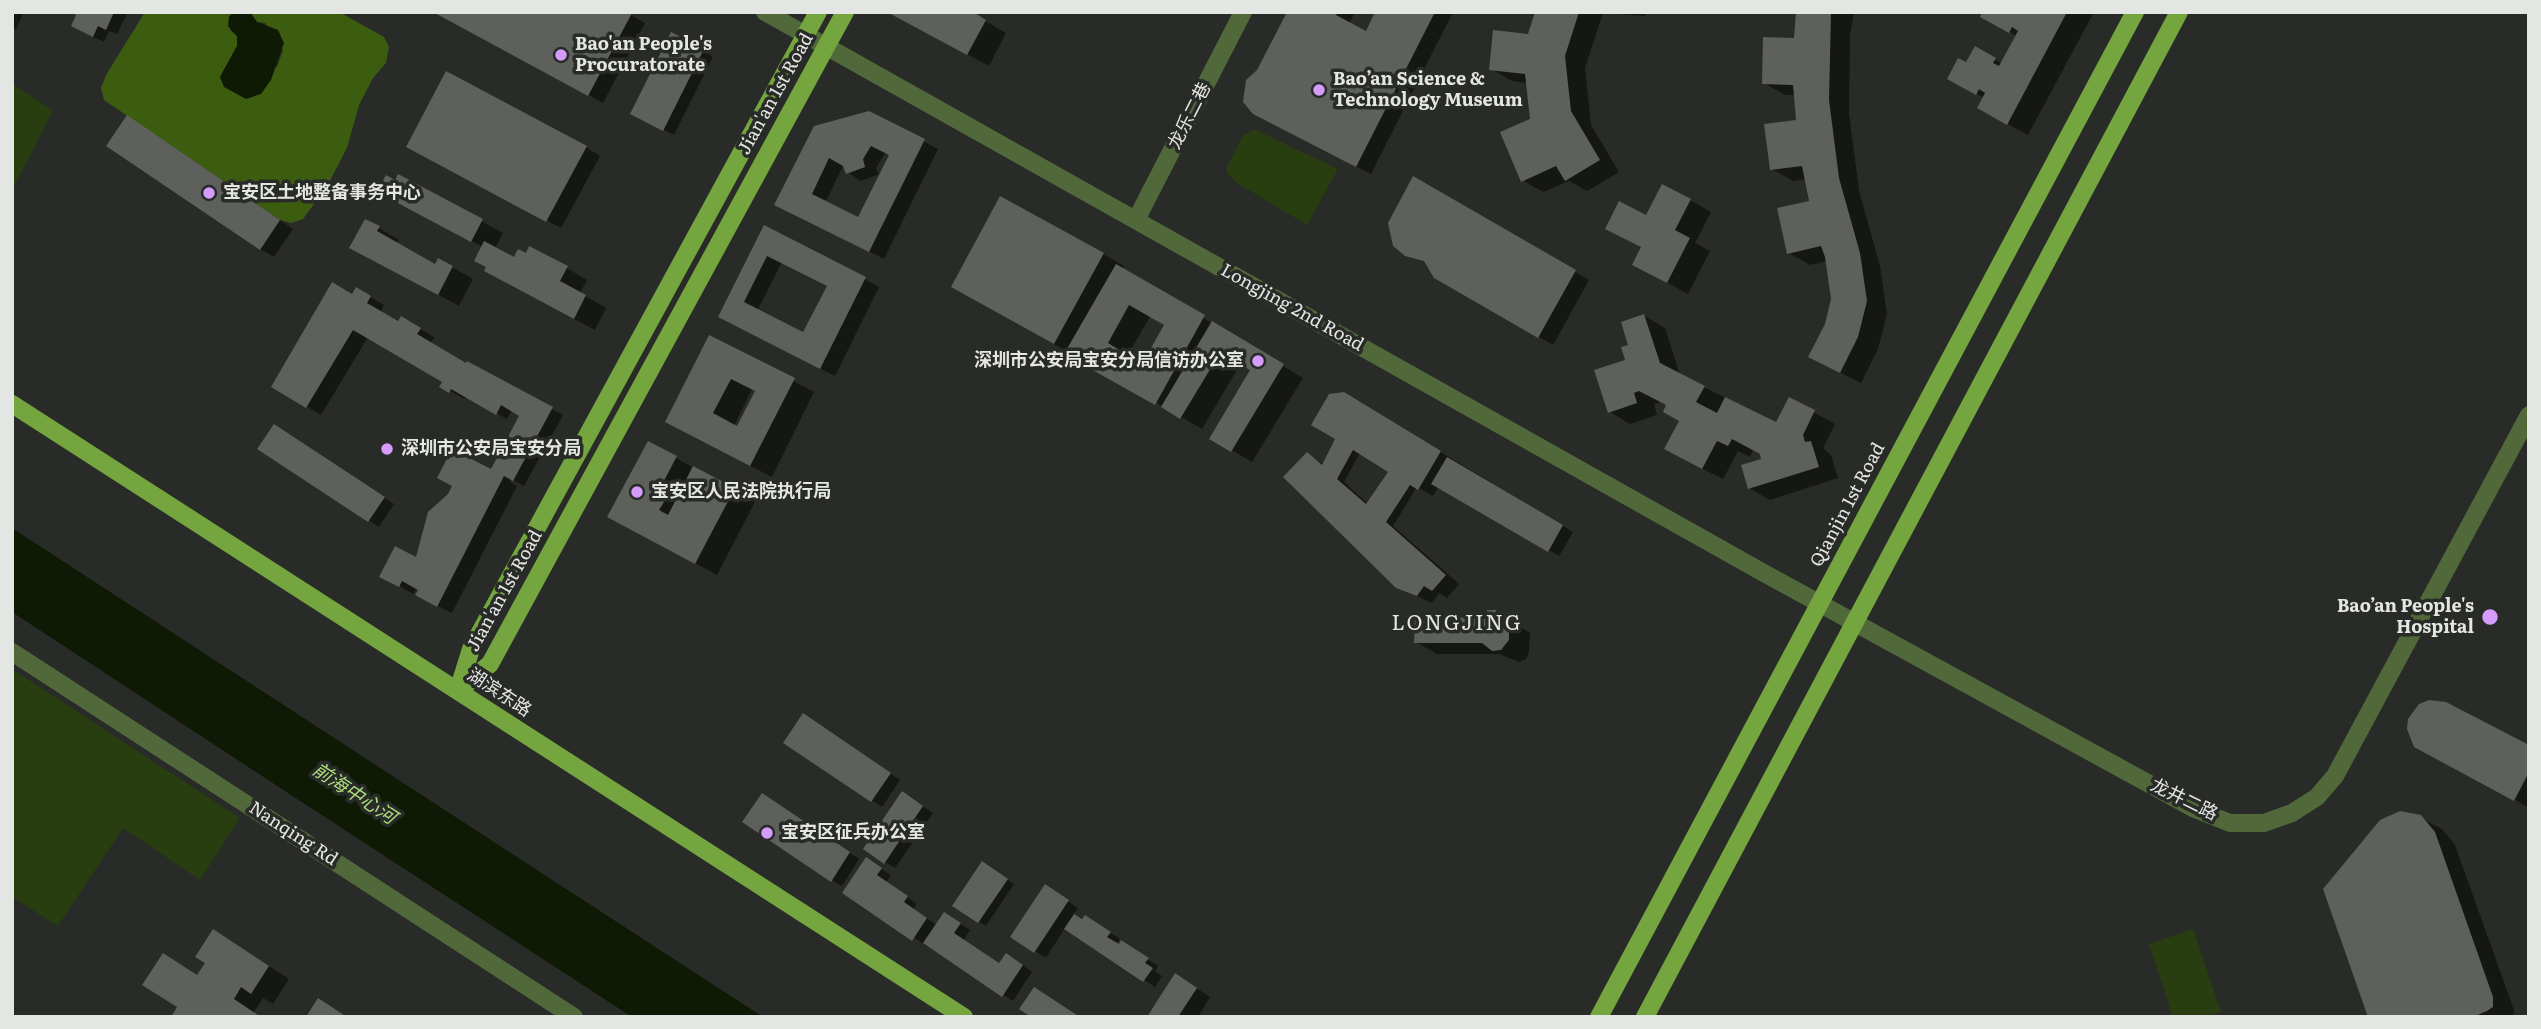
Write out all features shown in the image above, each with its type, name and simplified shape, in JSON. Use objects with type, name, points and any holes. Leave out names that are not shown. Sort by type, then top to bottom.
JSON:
[{"type":"main road","name":"Jian'an 1st Road","points":[[458,691],[471,649],[818,12]]},
{"type":"main road","name":"Jian'an 1st Road","points":[[458,691],[491,664],[845,12]]},
{"type":"main road","name":"Qianjin 1st Road","points":[[1598,1017],[2135,12]]},
{"type":"main road","points":[[1645,1017],[2179,12]]},
{"type":"main road","name":"湖滨东路","points":[[12,404],[964,1017]]},
{"type":"street","name":"Longjing 2nd Road","points":[[765,12],[1820,601]]},
{"type":"street","name":"龙乐二巷","points":[[1136,220],[1243,12]]},
{"type":"street","name":"龙井二路","points":[[1820,601],[2195,809],[2230,823],[2264,823],[2292,813],[2317,797],[2335,776],[2529,415]]},
{"type":"street","name":"Nanqing Rd","points":[[12,652],[574,1017]]},
{"type":"green space","points":[[145,12],[233,12],[229,17],[230,30],[237,36],[237,46],[220,77],[277,67],[283,50],[265,23],[257,22],[250,12],[339,12],[384,37],[389,47],[386,63],[373,78],[359,105],[347,148],[327,186],[303,219],[291,223],[280,220],[104,100],[101,88],[106,75]]},
{"type":"green space","points":[[12,83],[53,111],[12,190]]},
{"type":"green space","points":[[1254,129],[1338,169],[1307,225],[1237,183],[1227,173],[1227,166],[1243,136]]},
{"type":"green space","points":[[12,669],[240,818],[200,880],[123,828],[58,926],[12,897]]},
{"type":"green space","points":[[2193,929],[2221,1012],[2206,1017],[2173,1017],[2149,944]]},
{"type":"water","points":[[233,12],[250,12],[257,22],[278,30],[284,43],[271,80],[261,94],[246,99],[224,87],[220,77],[237,46],[237,36],[228,26],[229,17]]},
{"type":"water","name":"前海中心河","points":[[12,528],[763,1017],[632,1017],[291,795],[12,612]]},
{"type":"building","points":[[71,12],[114,12],[106,30],[98,26],[93,37],[71,26],[76,15]]},
{"type":"building","name":"Bao'an People's Procuratorate","points":[[433,12],[630,12],[632,13],[588,96]]},
{"type":"building","points":[[887,12],[973,12],[986,20],[967,55]]},
{"type":"building","name":"Bao’an Science & Technology Museum","points":[[1287,12],[1337,12],[1336,15],[1366,31],[1375,12],[1435,12],[1356,167],[1253,114],[1243,102],[1246,80],[1257,70]]},
{"type":"building","points":[[1535,12],[1579,12],[1565,56],[1571,111],[1600,160],[1565,181],[1556,166],[1521,182],[1500,132],[1530,119],[1525,74],[1489,70],[1493,30],[1528,34]]},
{"type":"building","points":[[1796,12],[1831,12],[1829,100],[1839,178],[1860,253],[1867,301],[1858,337],[1840,373],[1808,357],[1825,324],[1831,299],[1825,257],[1821,246],[1787,254],[1777,208],[1809,201],[1802,166],[1770,170],[1764,124],[1796,120],[1793,85],[1762,84],[1763,37],[1794,38]]},
{"type":"building","points":[[1982,12],[2067,12],[2007,125],[1977,108],[1985,93],[1979,89],[1976,95],[1947,79],[1958,58],[1966,62],[1975,46],[1996,58],[1993,63],[1999,66],[2018,31],[2012,27],[2009,33],[1980,17]]},
{"type":"building","points":[[671,32],[704,49],[663,131],[630,114]]},
{"type":"building","points":[[446,71],[587,146],[546,222],[406,147]]},
{"type":"building","points":[[869,111],[925,139],[869,252],[774,205],[814,126]],"holes":[[[871,146],[889,155],[858,217],[812,194],[829,158],[843,166],[846,174],[865,167],[863,159]]]},
{"type":"building","points":[[127,115],[280,220],[260,250],[106,146]]},
{"type":"building","points":[[398,174],[483,219],[471,242],[377,192],[386,175],[395,180]]},
{"type":"building","points":[[1413,176],[1576,270],[1538,338],[1434,278],[1424,261],[1405,256],[1393,246],[1388,223]]},
{"type":"building","points":[[1662,184],[1691,199],[1675,230],[1690,238],[1667,283],[1632,265],[1641,247],[1605,229],[1619,201],[1646,215]]},
{"type":"building","points":[[1000,196],[1104,253],[1054,344],[951,287]]},
{"type":"building","points":[[365,219],[380,226],[377,231],[435,264],[438,258],[453,266],[438,295],[349,248]]},
{"type":"building","points":[[764,225],[866,277],[820,369],[718,317]],"holes":[[[767,256],[827,286],[803,332],[744,302]]]},
{"type":"building","points":[[484,241],[514,257],[518,249],[526,253],[529,246],[568,266],[560,281],[586,295],[574,319],[484,271],[486,267],[474,261]]},
{"type":"building","points":[[1116,264],[1205,315],[1155,405],[1064,354]],"holes":[[[1129,305],[1164,325],[1142,364],[1108,343]]]},
{"type":"building","points":[[332,282],[352,294],[356,287],[371,296],[367,303],[398,321],[401,316],[421,328],[417,334],[466,363],[467,361],[553,407],[513,481],[504,476],[437,607],[415,595],[418,590],[402,581],[399,587],[379,577],[395,546],[416,557],[428,512],[448,494],[452,486],[437,478],[452,449],[491,469],[519,416],[501,405],[496,415],[451,389],[449,393],[439,387],[442,382],[353,330],[306,408],[271,387]]},
{"type":"building","points":[[1644,314],[1660,363],[1705,386],[1696,402],[1717,413],[1725,397],[1776,422],[1789,397],[1815,410],[1803,435],[1805,442],[1811,441],[1819,467],[1748,489],[1741,465],[1761,459],[1760,454],[1732,439],[1728,446],[1717,441],[1702,469],[1664,449],[1679,421],[1663,412],[1666,405],[1639,391],[1634,393],[1637,403],[1608,413],[1594,370],[1625,360],[1621,347],[1628,345],[1621,322]]},
{"type":"building","points":[[1212,321],[1284,364],[1231,452],[1209,439],[1250,370],[1220,353],[1180,419],[1161,407]]},
{"type":"building","points":[[709,335],[795,378],[750,466],[665,422]],"holes":[[[731,379],[755,391],[737,426],[713,413]]]},
{"type":"building","points":[[1344,392],[1441,451],[1418,490],[1410,485],[1386,522],[1446,575],[1432,591],[1424,586],[1417,596],[1396,588],[1283,477],[1307,452],[1322,465],[1335,439],[1311,425],[1329,394]],"holes":[[[1353,450],[1388,472],[1366,504],[1337,479]]]},
{"type":"building","points":[[274,424],[385,497],[368,522],[257,449]]},
{"type":"building","points":[[648,441],[677,456],[658,492],[667,497],[659,510],[668,515],[693,466],[735,488],[695,564],[607,517]]},
{"type":"building","points":[[1447,457],[1563,525],[1548,552],[1431,484]]},
{"type":"building","points":[[1487,610],[1496,610],[1496,619],[1509,619],[1509,640],[1501,650],[1492,651],[1482,643],[1414,643],[1415,617],[1487,618]]},
{"type":"building","points":[[2429,700],[2446,702],[2529,745],[2529,772],[2514,801],[2414,747],[2407,729],[2408,719],[2419,704]]},
{"type":"building","points":[[803,713],[891,773],[871,802],[783,743]]},
{"type":"building","points":[[902,791],[923,806],[884,864],[863,849]]},
{"type":"building","points":[[762,793],[850,852],[831,882],[742,822]]},
{"type":"building","points":[[2400,811],[2421,815],[2435,832],[2493,997],[2493,1007],[2473,1017],[2368,1017],[2323,889],[2380,820]]},
{"type":"building","points":[[866,857],[882,868],[877,875],[908,896],[904,902],[927,918],[912,941],[842,893]]},
{"type":"building","points":[[982,861],[1008,879],[978,923],[952,906]]},
{"type":"building","points":[[1045,884],[1069,900],[1034,953],[1010,937]]},
{"type":"building","points":[[944,912],[961,923],[954,933],[999,963],[1006,953],[1023,965],[1002,997],[923,943]]},
{"type":"building","points":[[1074,914],[1082,919],[1085,915],[1111,932],[1107,937],[1119,944],[1121,940],[1149,958],[1145,963],[1153,968],[1143,982],[1064,929]]},
{"type":"building","points":[[213,929],[269,966],[251,994],[241,987],[234,999],[261,1017],[171,1017],[177,1007],[142,985],[163,953],[197,975],[205,963],[195,957]]},
{"type":"building","points":[[1175,973],[1197,988],[1178,1017],[1147,1017]]},
{"type":"building","points":[[1034,987],[1080,1017],[1031,1017],[1019,1009]]},
{"type":"building","points":[[318,998],[347,1017],[306,1017]]},
{"type":"place","name":"Bao'an People's Procuratorate","points":[[561,55]]},
{"type":"place","name":"Bao’an Science & Technology Museum","points":[[1319,90]]},
{"type":"place","name":"宝安区土地整备事务中心","points":[[209,193]]},
{"type":"place","name":"深圳市公安局宝安分局信访办公室","points":[[1258,361]]},
{"type":"place","name":"深圳市公安局宝安分局","points":[[387,449]]},
{"type":"place","name":"宝安区人民法院执行局","points":[[637,492]]},
{"type":"place","name":"Bao’an People's Hospital","points":[[2490,617]]},
{"type":"place","name":"宝安区征兵办公室","points":[[767,833]]},
{"type":"district","name":"LONGJING","points":[[1457,624]]}]
